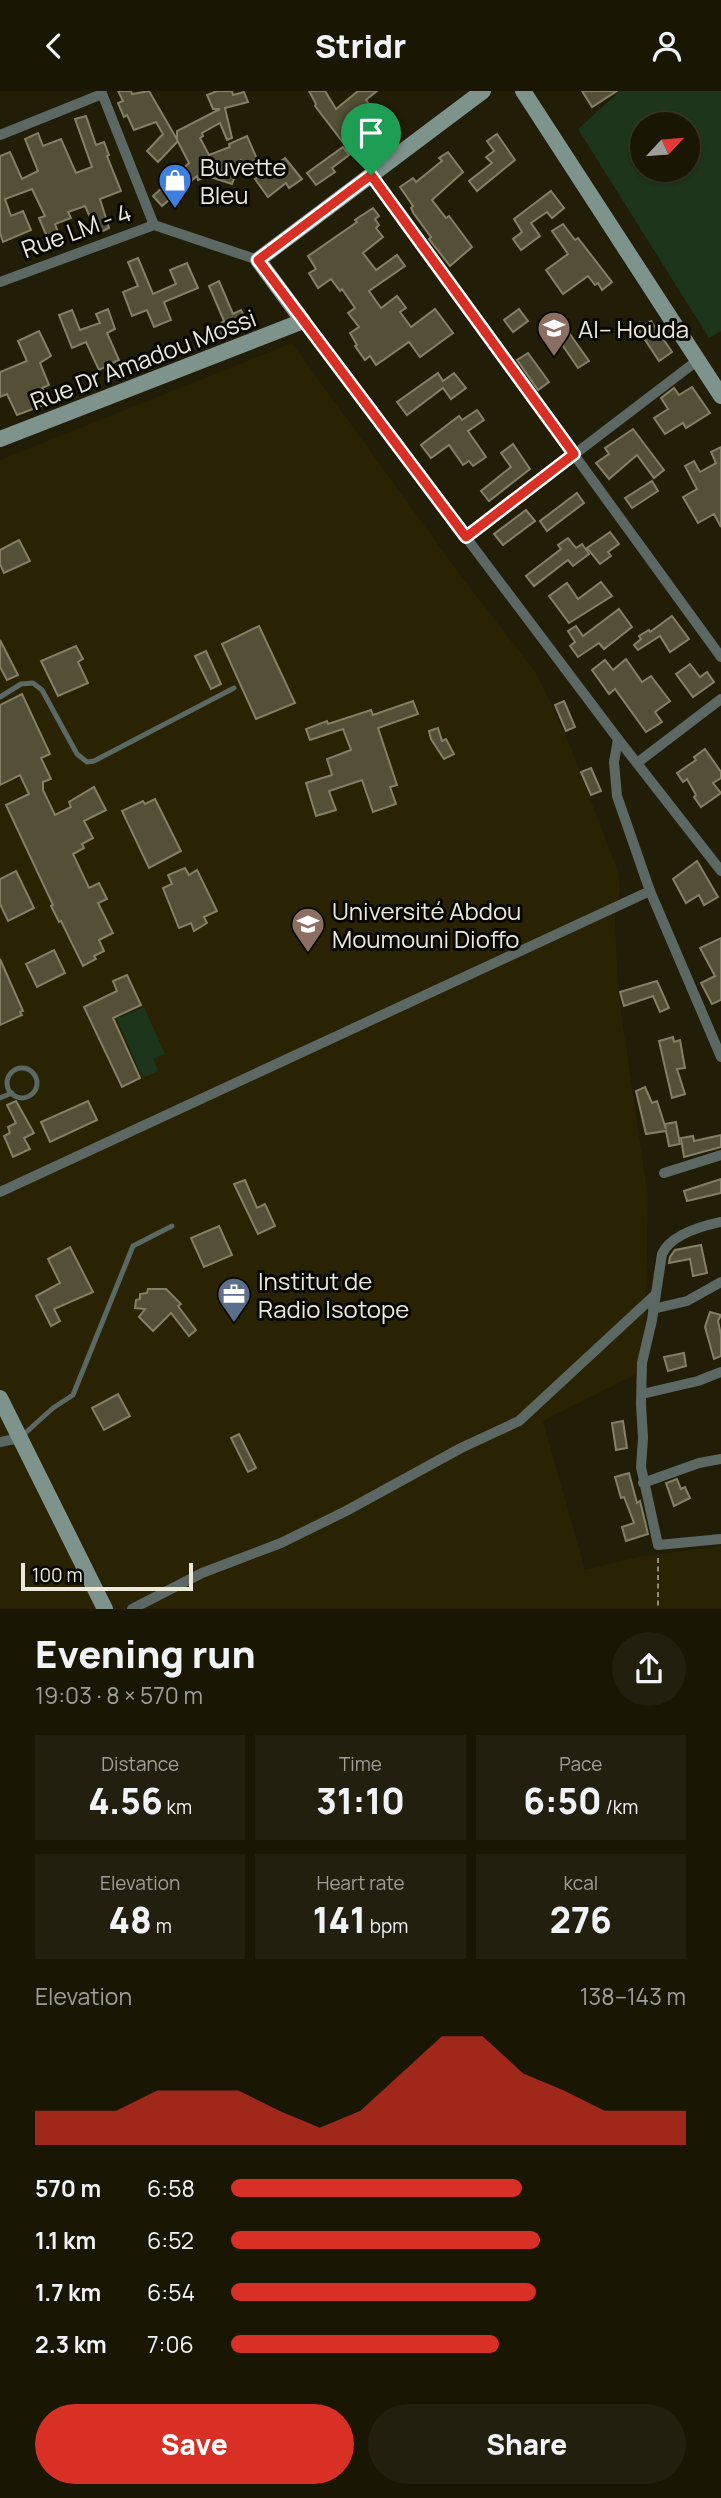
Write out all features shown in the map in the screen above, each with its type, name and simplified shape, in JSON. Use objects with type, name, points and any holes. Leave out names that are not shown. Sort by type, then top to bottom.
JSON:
[{"type":"street","points":[[483,91],[258,260],[636,763],[721,871]]},
{"type":"street","points":[[523,91],[721,396]]},
{"type":"street","points":[[0,135],[102,92],[154,225]]},
{"type":"street","points":[[371,175],[721,657]]},
{"type":"street","name":"Rue LM - 4","points":[[0,282],[154,225],[258,260]]},
{"type":"street","name":"Rue Dr Amadou Mossi","points":[[0,439],[303,321]]},
{"type":"street","points":[[466,537],[698,360]]},
{"type":"street","points":[[636,763],[721,699]]},
{"type":"street","points":[[618,739],[614,762],[617,796],[650,891],[721,1057]]},
{"type":"street","points":[[0,1192],[650,891]]},
{"type":"street","points":[[664,1173],[721,1155]]},
{"type":"street","points":[[721,1221],[667,1245],[662,1254],[642,1363],[641,1467],[658,1545],[721,1539]]},
{"type":"street","points":[[653,1309],[687,1301],[721,1282]]},
{"type":"street","points":[[132,1609],[202,1573],[281,1543],[461,1448],[519,1421],[654,1295]]},
{"type":"street","points":[[642,1394],[698,1381],[721,1372]]},
{"type":"street","points":[[0,1398],[105,1609]]},
{"type":"street","points":[[0,1442],[20,1438]]},
{"type":"street","points":[[643,1483],[699,1463],[721,1459]]},
{"type":"lane","points":[[0,697],[21,684],[33,683],[42,690],[78,754],[87,762],[94,761],[234,688]]},
{"type":"lane","points":[[23,1068],[28,1069],[36,1077],[36,1089],[28,1097],[17,1097],[8,1083],[12,1073],[23,1068]]},
{"type":"lane","points":[[0,1086],[8,1083]]},
{"type":"lane","points":[[0,1098],[12,1093]]},
{"type":"lane","points":[[20,1438],[52,1408],[73,1395],[133,1246],[172,1226]]},
{"type":"path","points":[[658,1545],[658,1609]]},
{"type":"shaded area","name":"Université Abdou Moumouni Dioffo","points":[[292,343],[458,572],[536,673],[565,733],[618,871],[620,888],[615,918],[618,991],[648,1197],[646,1319],[636,1374],[543,1421],[585,1570],[638,1557],[721,1546],[721,1609],[0,1609],[0,460]]},
{"type":"green space","points":[[620,91],[721,91],[721,331],[709,338],[578,129]]},
{"type":"green space","points":[[109,1002],[114,1004],[121,1017],[144,1007],[165,1054],[153,1059],[158,1071],[143,1078]]},
{"type":"building","points":[[118,91],[131,91],[132,94],[149,91],[178,141],[158,162],[147,151],[163,134],[156,122],[134,130],[118,103],[123,101]]},
{"type":"building","points":[[217,91],[232,91],[233,95],[244,92],[248,102],[225,108],[232,138],[227,140],[220,123],[202,133],[200,138],[209,155],[230,147],[229,144],[247,136],[257,159],[245,165],[241,160],[232,184],[207,176],[198,180],[197,176],[162,206],[153,196],[189,163],[177,140],[177,131],[220,109],[213,109],[207,95]]},
{"type":"building","points":[[309,91],[325,91],[336,109],[358,91],[377,91],[366,100],[370,105],[366,108],[370,113],[348,128],[359,140],[348,149],[315,106]]},
{"type":"building","points":[[582,91],[617,91],[592,107]]},
{"type":"building","points":[[86,116],[96,145],[104,142],[121,191],[100,199],[109,228],[99,233],[92,214],[89,215],[85,206],[68,212],[71,218],[55,224],[58,232],[47,237],[39,218],[45,216],[32,189],[5,199],[11,216],[23,211],[31,230],[3,242],[0,233],[0,156],[10,152],[22,179],[38,171],[25,139],[38,133],[43,146],[61,139],[76,173],[92,167],[75,119]]},
{"type":"building","points":[[497,134],[515,160],[477,191],[469,181],[492,163],[486,157],[494,151],[487,141]]},
{"type":"building","points":[[343,147],[349,155],[332,168],[335,172],[316,185],[307,173]]},
{"type":"building","points":[[448,152],[463,172],[432,200],[446,218],[449,216],[472,247],[450,266],[429,239],[431,237],[414,214],[411,208],[413,206],[400,187],[413,178],[416,182],[442,161],[439,158]]},
{"type":"building","points":[[285,158],[302,179],[289,188],[286,183],[268,197],[255,179]]},
{"type":"building","points":[[551,191],[564,208],[552,218],[547,212],[531,223],[540,236],[521,250],[513,239],[522,232],[514,219]]},
{"type":"building","points":[[373,208],[379,216],[375,219],[379,225],[376,228],[383,237],[363,253],[376,270],[397,255],[405,266],[369,291],[381,308],[397,296],[406,308],[400,312],[411,327],[435,309],[453,333],[420,357],[409,342],[376,365],[370,356],[365,360],[350,333],[359,327],[348,313],[355,308],[331,279],[318,288],[309,273],[316,269],[308,256]]},
{"type":"building","points":[[563,224],[575,240],[578,238],[612,282],[602,290],[598,283],[595,285],[588,276],[563,294],[546,270],[568,254],[552,231]]},
{"type":"building","points":[[138,258],[153,294],[176,284],[170,270],[187,263],[198,288],[164,302],[171,320],[154,327],[147,310],[132,316],[123,292],[138,286],[128,262]]},
{"type":"building","points":[[219,281],[233,314],[241,310],[248,324],[215,338],[211,329],[224,321],[209,286]]},
{"type":"building","points":[[108,309],[115,329],[107,333],[119,360],[99,370],[86,342],[72,348],[59,315],[72,310],[80,330],[100,323],[96,314]]},
{"type":"building","points":[[519,309],[528,321],[513,332],[504,320]]},
{"type":"building","points":[[651,321],[672,352],[659,361],[638,329]]},
{"type":"building","points":[[562,323],[589,361],[578,368],[552,330]]},
{"type":"building","points":[[39,331],[51,356],[40,363],[49,385],[42,388],[49,403],[17,415],[7,394],[0,397],[0,372],[27,361],[18,341]]},
{"type":"building","points":[[528,353],[549,382],[538,390],[517,360]]},
{"type":"building","points":[[438,373],[443,381],[454,373],[466,388],[451,399],[443,388],[407,415],[397,402]]},
{"type":"building","points":[[692,387],[710,413],[686,428],[683,423],[665,434],[654,418],[668,409],[661,398],[674,388],[679,395]]},
{"type":"building","points":[[477,410],[484,420],[468,431],[486,457],[473,466],[469,461],[463,465],[449,445],[431,458],[421,445],[459,416],[462,420]]},
{"type":"building","points":[[633,429],[664,470],[654,478],[637,455],[609,479],[596,463],[609,454],[605,448]]},
{"type":"building","points":[[513,444],[530,469],[489,501],[481,491],[511,467],[501,453]]},
{"type":"building","points":[[721,447],[721,527],[714,514],[698,523],[683,497],[697,489],[685,466],[694,461],[700,472],[716,463],[711,452]]},
{"type":"building","points":[[652,481],[658,491],[632,508],[625,498]]},
{"type":"building","points":[[577,493],[584,503],[547,531],[540,521]]},
{"type":"building","points":[[526,510],[535,521],[503,545],[494,534]]},
{"type":"building","points":[[610,532],[619,544],[608,552],[611,556],[600,564],[587,548]]},
{"type":"building","points":[[568,538],[576,548],[582,544],[589,554],[573,566],[568,560],[534,586],[526,576],[561,549],[558,545]]},
{"type":"building","points":[[19,540],[30,561],[4,573],[0,564],[0,550]]},
{"type":"building","points":[[601,582],[612,596],[569,623],[549,596],[567,583],[578,599]]},
{"type":"building","points":[[619,609],[632,627],[604,649],[599,643],[578,657],[570,646],[575,642],[568,631],[576,626],[583,636]]},
{"type":"building","points":[[672,616],[689,639],[670,652],[660,636],[638,650],[634,645],[641,639],[639,636],[649,630],[650,632]]},
{"type":"building","points":[[259,626],[295,703],[256,719],[222,644]]},
{"type":"building","points":[[0,640],[18,675],[7,680],[0,667]]},
{"type":"building","points":[[76,646],[83,659],[78,662],[88,683],[58,696],[41,661]]},
{"type":"building","points":[[206,651],[221,684],[211,689],[195,656]]},
{"type":"building","points":[[626,659],[642,682],[651,676],[670,701],[655,712],[662,722],[646,732],[615,689],[609,694],[592,670],[605,660],[613,670]]},
{"type":"building","points":[[690,664],[700,677],[707,672],[714,682],[693,697],[676,674]]},
{"type":"building","points":[[22,694],[50,754],[41,758],[51,779],[43,782],[43,790],[55,815],[71,807],[69,802],[94,787],[106,810],[84,821],[93,838],[82,844],[84,848],[73,854],[89,888],[99,883],[107,899],[98,903],[113,933],[99,940],[104,951],[83,966],[51,906],[53,905],[6,805],[29,794],[20,775],[0,785],[0,705]]},
{"type":"building","points":[[413,701],[418,714],[378,728],[397,785],[390,787],[396,804],[373,812],[362,780],[329,791],[336,810],[316,816],[306,783],[332,775],[327,759],[351,750],[343,729],[310,740],[306,729],[371,710],[373,715]]},
{"type":"building","points":[[564,701],[575,727],[566,731],[555,705]]},
{"type":"building","points":[[438,728],[442,741],[446,739],[454,754],[444,759],[429,731]]},
{"type":"building","points":[[705,749],[721,772],[721,778],[713,783],[721,793],[701,807],[687,779],[683,782],[677,773],[696,760],[694,757]]},
{"type":"building","points":[[591,768],[601,791],[591,795],[581,772]]},
{"type":"building","points":[[155,799],[181,851],[149,868],[122,811],[143,801],[145,804]]},
{"type":"building","points":[[697,861],[718,897],[704,905],[699,895],[686,903],[673,879]]},
{"type":"building","points":[[185,868],[189,875],[197,870],[217,911],[204,917],[207,923],[194,931],[191,923],[179,928],[163,888],[172,884],[168,875]]},
{"type":"building","points":[[16,871],[34,908],[8,921],[0,904],[0,879]]},
{"type":"building","points":[[721,938],[721,1000],[712,1004],[701,983],[715,976],[700,948]]},
{"type":"building","points":[[54,950],[65,973],[37,987],[26,964]]},
{"type":"building","points":[[0,959],[23,1011],[20,1012],[22,1015],[0,1025]]},
{"type":"building","points":[[127,975],[141,1005],[113,1018],[140,1078],[122,1087],[84,1007],[117,991],[113,981]]},
{"type":"building","points":[[657,981],[669,1008],[660,1012],[653,996],[624,1006],[620,992]]},
{"type":"building","points":[[673,1037],[674,1042],[680,1040],[685,1068],[677,1069],[685,1094],[672,1098],[659,1041]]},
{"type":"building","points":[[645,1087],[652,1103],[657,1101],[666,1129],[665,1124],[676,1122],[680,1144],[669,1146],[666,1131],[646,1134],[636,1091]]},
{"type":"building","points":[[16,1101],[34,1133],[24,1138],[30,1149],[13,1157],[4,1136],[10,1133],[8,1127],[16,1123],[7,1105]]},
{"type":"building","points":[[88,1101],[97,1120],[50,1142],[41,1122]]},
{"type":"building","points":[[721,1135],[721,1147],[684,1157],[681,1138],[693,1136],[694,1141]]},
{"type":"building","points":[[721,1179],[721,1193],[687,1201],[684,1191]]},
{"type":"building","points":[[245,1180],[257,1208],[265,1204],[275,1226],[258,1234],[234,1184]]},
{"type":"building","points":[[219,1226],[232,1255],[204,1267],[191,1238]]},
{"type":"building","points":[[701,1245],[707,1273],[693,1276],[690,1259],[669,1263],[675,1250]]},
{"type":"building","points":[[70,1247],[93,1292],[54,1309],[60,1321],[51,1326],[36,1296],[60,1283],[48,1259]]},
{"type":"building","points":[[148,1289],[166,1289],[181,1304],[178,1306],[196,1330],[189,1336],[171,1313],[153,1331],[139,1317],[145,1309],[135,1308],[140,1294],[147,1293]]},
{"type":"building","points":[[710,1312],[721,1315],[718,1321],[721,1356],[714,1359],[705,1327]]},
{"type":"building","points":[[684,1353],[686,1366],[668,1371],[664,1357]]},
{"type":"building","points":[[118,1394],[130,1416],[104,1430],[92,1408]]},
{"type":"building","points":[[623,1421],[627,1448],[616,1450],[612,1423]]},
{"type":"building","points":[[239,1434],[256,1468],[248,1472],[231,1438]]},
{"type":"building","points":[[629,1473],[637,1503],[640,1501],[648,1534],[626,1541],[622,1527],[634,1523],[624,1497],[621,1498],[615,1477]]},
{"type":"building","points":[[677,1479],[681,1489],[685,1487],[690,1498],[674,1506],[666,1483]]},
{"type":"place","name":"Buvette Bleu","points":[[175,210]]},
{"type":"place","name":"Al-- Houda","points":[[554,358]]},
{"type":"place","name":"Université Abdou Moumouni Dioffo","points":[[308,954]]},
{"type":"place","name":"Institut de Radio Isotope","points":[[234,1324]]},
{"type":"route","points":[[371,175],[574,454],[466,537],[258,260],[371,175]]}]
